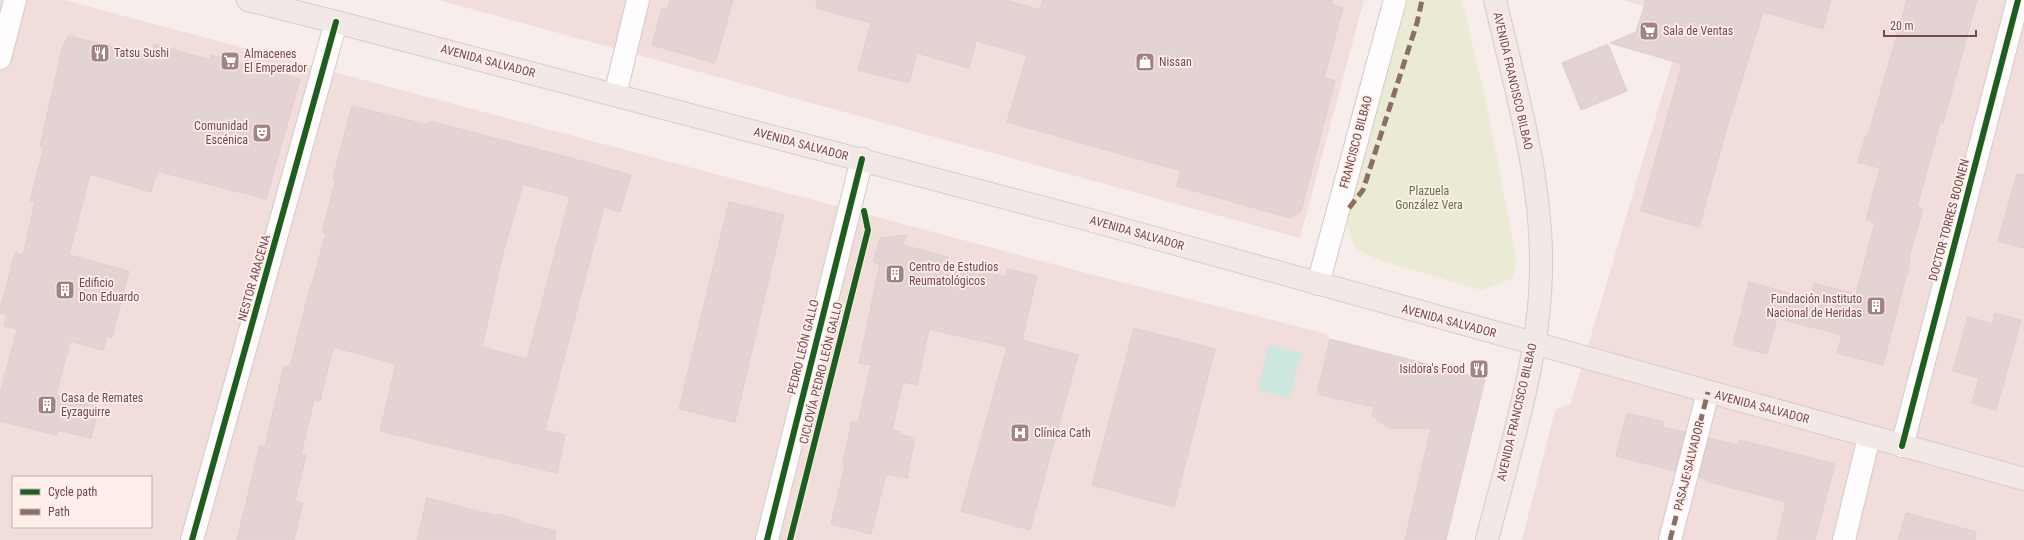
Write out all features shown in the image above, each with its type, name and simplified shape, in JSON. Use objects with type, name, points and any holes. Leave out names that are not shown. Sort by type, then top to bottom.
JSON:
[{"type":"main road","name":"AVENIDA SALVADOR","points":[[248,0],[862,159],[1086,219],[2024,479]]},
{"type":"main road","name":"AVENIDA FRANCISCO BILBAO","points":[[1486,540],[1528,378],[1534,344],[1540,291],[1541,255],[1538,217],[1529,147],[1495,0]]},
{"type":"street","points":[[0,58],[15,0]]},
{"type":"street","points":[[615,95],[638,0]]},
{"type":"street","name":"FRANCISCO BILBAO","points":[[1318,284],[1395,0]]},
{"type":"street","name":"DOCTOR TORRES BOONEN","points":[[1902,446],[2018,0]]},
{"type":"street","name":"NESTOR ARACENA","points":[[192,540],[336,22]]},
{"type":"street","name":"PEDRO LEÓN GALLO","points":[[767,540],[862,159]]},
{"type":"street","name":"PASAJE SALVADOR","points":[[1670,540],[1708,392]]},
{"type":"street","points":[[1844,540],[1869,436]]},
{"type":"shaded area","points":[[0,0],[64,0],[1109,279],[1327,334],[1330,339],[1485,379],[1446,540],[0,540]]},
{"type":"shaded area","points":[[439,0],[1364,0],[1300,238]]},
{"type":"shaded area","points":[[1624,0],[2024,0],[2024,540],[1522,540],[1555,410],[1571,403],[1685,18]]},
{"type":"green space","name":"Plazuela González Vera","points":[[1408,0],[1461,0],[1465,13],[1486,101],[1516,257],[1514,278],[1481,290],[1379,260],[1360,251],[1353,245],[1346,220]]},
{"type":"water","points":[[1268,345],[1302,353],[1290,398],[1258,390]]},
{"type":"building","points":[[670,0],[733,0],[715,63],[652,45],[662,8],[667,9]]},
{"type":"building","points":[[817,0],[1006,0],[1040,10],[1043,0],[1332,0],[1331,4],[1343,8],[1324,78],[1335,81],[1301,211],[1290,218],[1177,186],[1181,171],[1007,122],[1027,55],[976,41],[969,68],[917,53],[909,83],[858,70],[871,23],[816,8]]},
{"type":"building","points":[[1646,0],[1831,0],[1823,29],[1763,12],[1728,124],[1699,227],[1641,211],[1682,64],[1610,43],[1636,32]]},
{"type":"building","points":[[1907,0],[1977,0],[1943,123],[1940,122],[1917,207],[1923,209],[1908,260],[1910,261],[1883,365],[1837,353],[1842,335],[1777,318],[1767,354],[1733,345],[1749,282],[1810,299],[1814,283],[1856,294],[1875,222],[1866,220],[1880,168],[1858,162],[1866,135],[1868,136]]},
{"type":"building","points":[[69,36],[151,56],[154,44],[210,60],[211,55],[300,79],[266,199],[157,171],[151,192],[90,174],[69,255],[129,271],[112,337],[107,336],[103,350],[70,341],[56,395],[99,407],[91,438],[58,430],[57,435],[0,421],[0,394],[17,329],[4,326],[7,314],[0,313],[0,310],[15,253],[23,255],[35,202],[30,201],[44,147],[40,146],[63,45]]},
{"type":"building","points":[[1608,44],[1627,91],[1581,110],[1562,63]]},
{"type":"building","points":[[352,106],[428,125],[429,121],[631,175],[620,212],[604,207],[545,430],[565,435],[557,473],[380,431],[396,364],[333,347],[320,401],[314,400],[301,454],[306,455],[295,501],[303,503],[294,540],[237,540],[260,445],[265,446],[284,366],[290,367],[311,284],[326,233],[322,233],[336,179],[333,178]],"holes":[[[523,184],[570,197],[527,359],[482,347],[503,253]]]},
{"type":"building","points":[[2017,174],[2024,175],[2024,248],[1998,241]]},
{"type":"building","points":[[729,202],[784,215],[735,422],[679,409]]},
{"type":"building","points":[[906,235],[903,245],[948,257],[947,263],[1005,277],[1007,269],[1037,276],[1022,340],[1078,355],[1030,530],[961,511],[1007,347],[929,329],[917,385],[903,382],[892,430],[900,432],[899,434],[915,438],[907,478],[886,474],[871,534],[831,524],[845,465],[843,464],[852,421],[858,423],[871,365],[859,363],[880,264],[873,262],[880,238]]},
{"type":"building","points":[[1995,313],[2021,320],[1996,410],[1972,403],[1979,378],[1953,371],[1968,317],[1992,324]]},
{"type":"building","points":[[1134,328],[1215,349],[1174,507],[1092,485]]},
{"type":"building","points":[[1330,339],[1485,379],[1446,540],[1405,540],[1431,428],[1389,428],[1372,416],[1374,407],[1317,394]]},
{"type":"building","points":[[1627,413],[1663,422],[1662,427],[1685,432],[1675,471],[1616,456]]},
{"type":"building","points":[[1709,438],[1738,445],[1740,440],[1835,464],[1815,540],[1777,540],[1786,502],[1706,481],[1706,479],[1699,477]]},
{"type":"building","points":[[427,498],[497,516],[497,514],[520,520],[519,522],[556,531],[555,540],[417,540]]},
{"type":"building","points":[[1906,513],[1976,532],[1975,540],[1898,540]]},
{"type":"marked path","points":[[1349,208],[1363,190],[1417,23],[1422,0]]},
{"type":"marked path","points":[[1670,540],[1708,392]]},
{"type":"cycle path","points":[[1902,446],[2018,0]]},
{"type":"cycle path","points":[[192,540],[336,22]]},
{"type":"cycle path","name":"CICLOVÍA PEDRO LEÓN GALLO","points":[[767,540],[862,159]]},
{"type":"cycle path","name":"CICLOVÍA PEDRO LEÓN GALLO","points":[[790,540],[868,230],[864,211]]},
{"type":"place","name":"Sala de Ventas","points":[[1649,31]]},
{"type":"place","name":"Tatsu Sushi","points":[[100,53]]},
{"type":"place","name":"Almacenes El Emperador","points":[[230,61]]},
{"type":"place","name":"Nissan","points":[[1145,62]]},
{"type":"place","name":"Comunidad Escénica","points":[[262,133]]},
{"type":"place","name":"Centro de Estudios Reumatológicos","points":[[895,274]]},
{"type":"place","name":"Edificio Don Eduardo","points":[[65,290]]},
{"type":"place","name":"Fundación Instituto Nacional de Heridas","points":[[1876,306]]},
{"type":"place","name":"Isidora's Food","points":[[1479,369]]},
{"type":"place","name":"Casa de Remates Eyzaguirre","points":[[47,405]]},
{"type":"place","name":"Clínica Cath","points":[[1020,433]]}]
